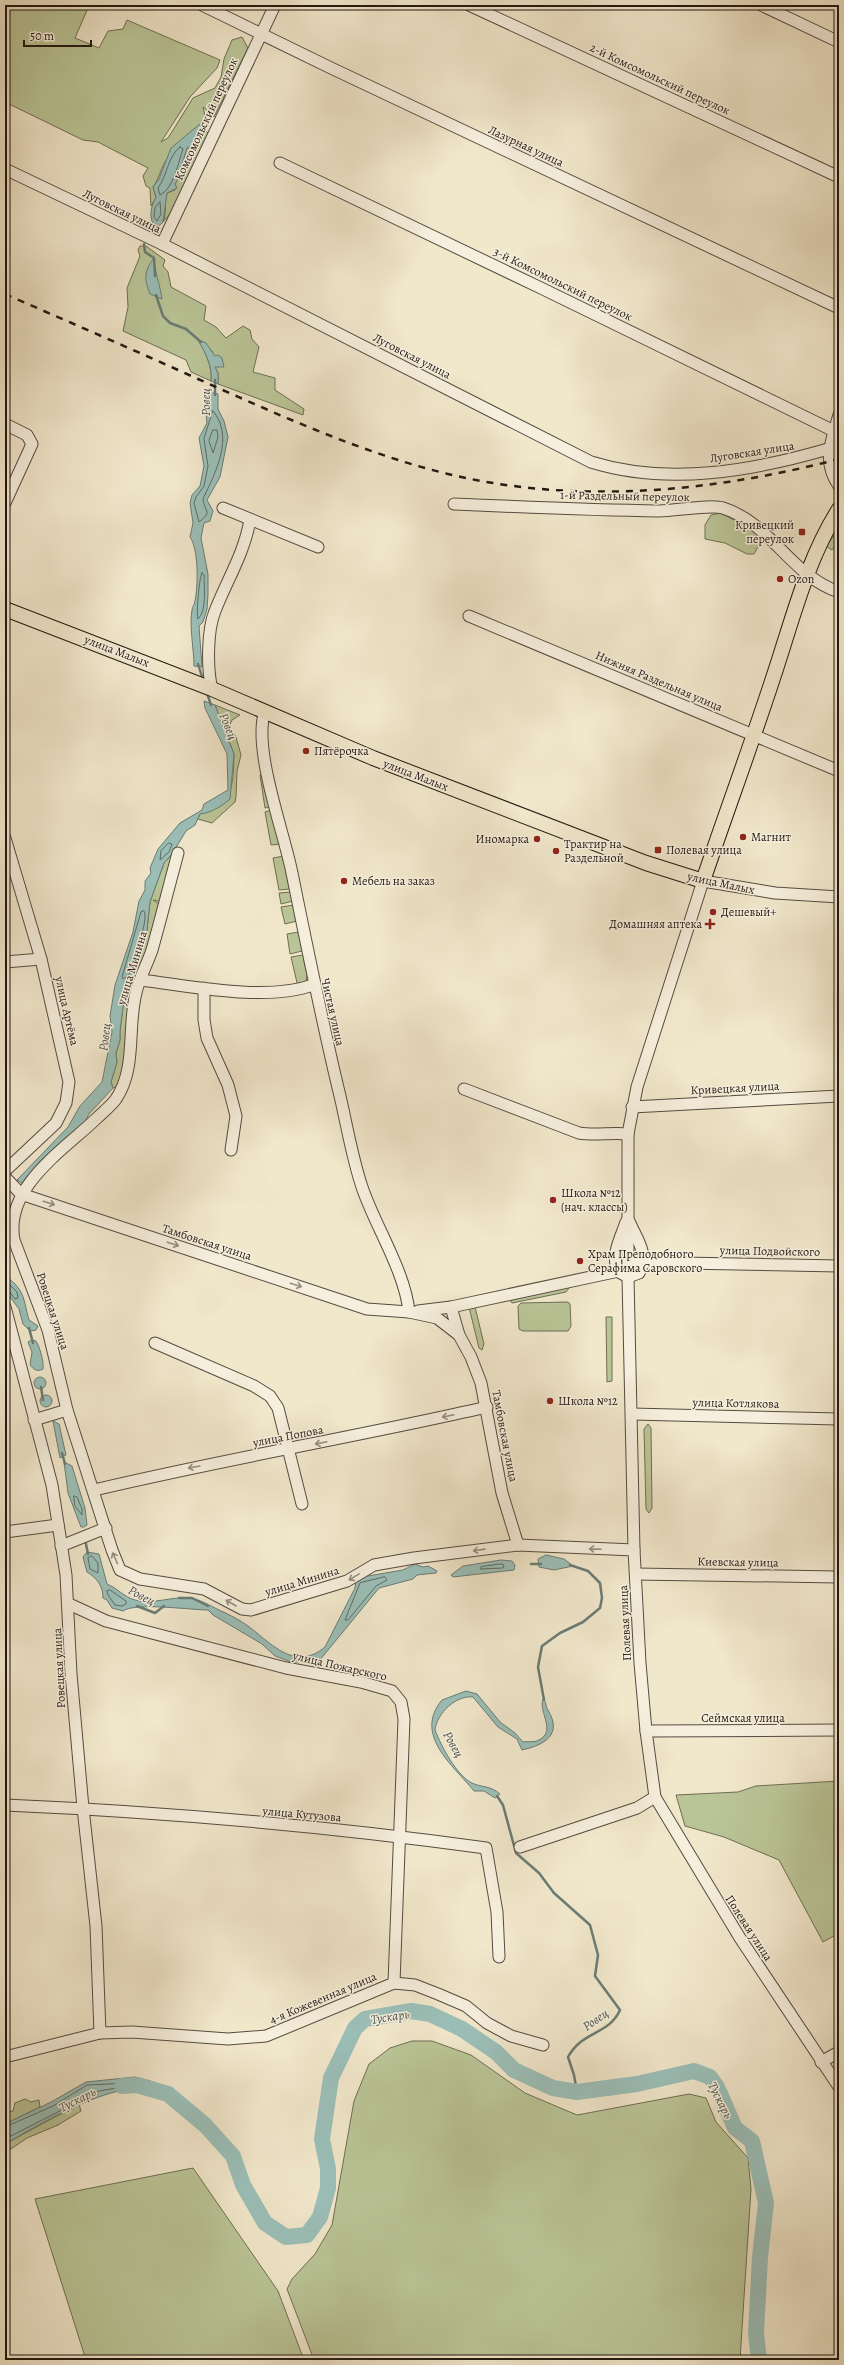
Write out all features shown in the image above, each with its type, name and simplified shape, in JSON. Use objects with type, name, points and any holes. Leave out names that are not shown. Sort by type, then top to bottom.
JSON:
[{"type":"main road","points":[[703,881],[754,734],[806,574],[822,536],[839,509]]},
{"type":"main road","name":"улица Малых","points":[[5,609],[212,689],[373,758],[646,863],[703,881]]},
{"type":"street","name":"Лазурная улица","points":[[202,5],[385,94],[839,308]]},
{"type":"street","name":"Комсомольский переулок","points":[[162,244],[260,33],[275,5]]},
{"type":"street","name":"2-й Комсомольский переулок","points":[[469,5],[839,177]]},
{"type":"street","points":[[761,5],[839,42]]},
{"type":"street","name":"3-й Комсомольский переулок","points":[[280,163],[550,292],[833,439]]},
{"type":"street","name":"Луговская улица","points":[[5,169],[162,244],[591,462],[616,469],[670,474],[723,472],[797,458],[833,439]]},
{"type":"street","points":[[839,415],[833,439],[830,470],[839,486]]},
{"type":"street","points":[[5,424],[27,435],[32,444],[5,503]]},
{"type":"street","name":"1-й Раздельный переулок","points":[[454,504],[624,511],[679,511],[722,508],[766,532],[806,574],[839,592]]},
{"type":"street","points":[[222,508],[318,547]]},
{"type":"street","points":[[212,689],[209,668],[214,612],[244,547],[250,520]]},
{"type":"street","name":"Нижняя Раздельная улица","points":[[469,616],[754,734],[839,771]]},
{"type":"street","name":"Чистая улица","points":[[265,711],[261,722],[262,750],[291,869],[313,985],[362,1187],[402,1284],[410,1312]]},
{"type":"street","name":"улица Артёма","points":[[5,838],[41,959],[69,1082],[66,1103],[56,1123],[5,1171]]},
{"type":"street","name":"улица Минина","points":[[21,1194],[52,1160],[115,1100],[126,1083],[132,1031],[131,1014],[141,980],[152,951],[178,853]]},
{"type":"street","name":"улица Малых","points":[[703,881],[775,893],[839,897]]},
{"type":"street","name":"Полевая улица","points":[[703,881],[632,1107],[628,1134],[628,1216],[625,1270],[632,1414],[634,1550],[640,1663],[646,1731],[655,1797],[740,1938],[839,2087]]},
{"type":"street","points":[[5,962],[41,959]]},
{"type":"street","points":[[141,980],[204,988],[287,992],[313,985]]},
{"type":"street","points":[[204,988],[204,1020],[207,1038],[228,1085],[236,1116],[231,1150]]},
{"type":"street","points":[[464,1089],[579,1133],[591,1135],[614,1132],[628,1134]]},
{"type":"street","name":"Кривецкая улица","points":[[632,1107],[839,1096]]},
{"type":"street","name":"Тамбовская улица","points":[[5,1177],[21,1194],[367,1309],[410,1312],[437,1318],[459,1335]]},
{"type":"street","name":"Ровецкая улица","points":[[21,1194],[12,1226],[14,1240],[48,1330],[67,1410],[106,1528]]},
{"type":"street","points":[[625,1270],[639,1273],[643,1262],[642,1249],[628,1216]]},
{"type":"street","name":"улица Подвойского","points":[[625,1270],[643,1262],[839,1266]]},
{"type":"street","name":"Тамбовская улица","points":[[410,1312],[451,1307],[625,1270]]},
{"type":"street","name":"Ровецкая улица","points":[[5,1307],[52,1485],[69,1604],[71,1674],[83,1808],[96,1926],[100,2033]]},
{"type":"street","name":"Тамбовская улица","points":[[451,1307],[459,1335],[479,1376],[502,1493],[518,1545]]},
{"type":"street","points":[[154,1343],[254,1386],[270,1396],[278,1408],[302,1504]]},
{"type":"street","name":"улица Попова","points":[[94,1490],[187,1468],[289,1450],[486,1407]]},
{"type":"street","points":[[34,1420],[67,1410]]},
{"type":"street","name":"улица Котлякова","points":[[632,1414],[839,1419]]},
{"type":"street","points":[[5,1532],[58,1525]]},
{"type":"street","points":[[61,1546],[106,1528]]},
{"type":"street","name":"улица Минина","points":[[106,1528],[120,1570],[140,1579],[204,1589],[242,1609],[251,1610],[347,1581],[374,1565],[518,1545],[634,1550]]},
{"type":"street","name":"Киевская улица","points":[[636,1574],[839,1577]]},
{"type":"street","name":"улица Пожарского","points":[[69,1604],[106,1621],[279,1666],[361,1682],[392,1691],[401,1702],[404,1719],[398,1836],[394,1983]]},
{"type":"street","name":"Сеймская улица","points":[[646,1731],[839,1730]]},
{"type":"street","points":[[520,1847],[636,1808],[655,1797]]},
{"type":"street","name":"улица Кутузова","points":[[5,1804],[83,1808],[398,1836],[486,1848],[496,1912],[499,1957]]},
{"type":"street","name":"4-я Кожевенная улица","points":[[5,2057],[100,2033],[132,2032],[228,2039],[266,2036],[394,1983],[415,1985],[438,1994],[466,2006],[487,2023],[511,2036],[543,2045]]},
{"type":"street","points":[[821,2062],[839,2052]]},
{"type":"green space","points":[[5,5],[85,5],[88,8],[75,38],[99,48],[108,31],[123,29],[127,20],[220,60],[217,68],[190,97],[161,142],[168,138],[193,98],[215,88],[221,77],[224,59],[232,40],[242,37],[248,48],[214,117],[203,107],[206,119],[174,150],[165,162],[153,187],[156,198],[151,206],[150,188],[146,186],[143,176],[148,168],[98,142],[83,140],[5,102]]},
{"type":"green space","points":[[206,131],[209,134],[184,192],[171,213],[163,222],[167,193],[175,190],[176,179],[182,172],[181,167],[187,148],[192,147]]},
{"type":"green space","points":[[140,246],[146,246],[165,260],[163,266],[168,272],[171,287],[206,306],[204,320],[216,327],[226,338],[243,326],[250,330],[252,339],[259,347],[253,372],[275,378],[275,390],[304,409],[303,415],[218,384],[218,373],[215,367],[219,366],[212,351],[199,340],[210,365],[211,381],[191,372],[186,360],[123,331],[128,307],[127,288],[140,256],[138,250]]},
{"type":"green space","points":[[721,513],[756,532],[759,545],[754,554],[747,554],[725,543],[705,539],[705,525],[711,515]]},
{"type":"green space","points":[[839,529],[839,541],[832,550],[826,546]]},
{"type":"green space","points":[[215,705],[240,715],[232,720],[229,726],[236,737],[241,755],[237,771],[235,802],[212,823],[198,819],[200,814],[220,804],[229,792],[232,784],[234,754]]},
{"type":"green space","points":[[265,774],[274,806],[265,808],[260,775]]},
{"type":"green space","points":[[274,809],[282,844],[271,845],[265,812]]},
{"type":"green space","points":[[172,854],[162,902],[153,900],[162,906],[129,1029],[120,1086],[113,1088],[111,1082],[117,1062],[116,1053],[120,1040],[126,983],[133,977],[147,930],[150,902],[164,863]]},
{"type":"green space","points":[[284,856],[290,889],[279,890],[273,858]]},
{"type":"green space","points":[[291,892],[293,901],[281,904],[279,893]]},
{"type":"green space","points":[[294,905],[297,921],[285,924],[281,907]]},
{"type":"green space","points":[[299,932],[302,951],[290,954],[287,934]]},
{"type":"green space","points":[[303,955],[307,975],[306,982],[298,987],[291,957]]},
{"type":"green space","points":[[562,1286],[569,1288],[566,1292],[512,1303],[508,1298]]},
{"type":"green space","points":[[568,1302],[570,1304],[571,1326],[568,1331],[523,1331],[519,1329],[518,1306],[521,1303]]},
{"type":"green space","points":[[469,1307],[475,1307],[484,1344],[482,1350],[479,1348]]},
{"type":"green space","points":[[606,1317],[612,1317],[612,1381],[607,1382]]},
{"type":"green space","points":[[648,1424],[651,1428],[652,1508],[649,1513],[646,1509],[644,1429]]},
{"type":"green space","points":[[839,1781],[839,1933],[823,1942],[779,1860],[724,1837],[685,1826],[676,1795],[738,1792],[756,1786]]},
{"type":"green space","points":[[412,2041],[432,2041],[471,2055],[525,2093],[577,2115],[689,2094],[706,2098],[716,2122],[748,2158],[751,2189],[740,2360],[314,2360],[287,2289],[292,2279],[315,2254],[332,2225],[354,2101],[369,2064],[390,2048]]},
{"type":"green space","points":[[25,2099],[31,2102],[39,2100],[40,2107],[5,2124],[5,2113],[13,2111],[15,2103]]},
{"type":"green space","points":[[79,2104],[81,2111],[58,2125],[27,2138],[5,2153],[5,2144]]},
{"type":"green space","points":[[193,2168],[278,2291],[304,2360],[86,2360],[35,2199]]},
{"type":"water","points":[[206,119],[208,124],[203,135],[194,145],[187,148],[181,167],[182,172],[175,184],[177,188],[167,193],[163,222],[159,226],[153,224],[151,210],[156,197],[153,187],[159,179],[171,148]]},
{"type":"water","points":[[154,258],[162,299],[150,294],[146,279],[148,267]]},
{"type":"water","points":[[198,340],[206,343],[215,356],[218,355],[222,358],[224,367],[215,367],[218,373],[218,384],[211,381],[210,365]]},
{"type":"water","points":[[211,391],[218,394],[218,409],[224,421],[228,437],[220,477],[207,500],[213,511],[210,521],[204,523],[201,538],[208,574],[207,609],[203,622],[199,626],[202,667],[194,666],[191,630],[191,616],[195,602],[197,578],[195,550],[190,537],[193,523],[190,503],[192,495],[200,486],[204,466],[199,438],[207,423],[204,397]]},
{"type":"water","points":[[204,701],[215,705],[234,754],[230,799],[216,809],[200,814],[195,825],[186,831],[172,854],[164,863],[150,902],[147,930],[133,977],[126,983],[120,1040],[116,1053],[117,1062],[111,1082],[113,1088],[89,1114],[84,1124],[24,1184],[17,1180],[68,1127],[80,1106],[102,1082],[112,1032],[110,1016],[115,985],[133,932],[139,901],[145,890],[145,881],[151,873],[150,868],[158,849],[180,823],[202,810],[204,804],[228,790],[227,754],[205,708]]},
{"type":"water","points":[[5,1265],[9,1278],[16,1285],[23,1296],[29,1320],[38,1326],[36,1330],[30,1331],[23,1324],[19,1309],[5,1290]]},
{"type":"water","points":[[32,1340],[36,1341],[39,1347],[43,1362],[43,1369],[41,1370],[36,1370],[30,1365],[32,1352],[28,1342]]},
{"type":"water","points":[[40,1377],[44,1379],[46,1383],[44,1387],[40,1389],[36,1387],[34,1383],[36,1379]]},
{"type":"water","points":[[44,1395],[48,1395],[52,1401],[48,1407],[44,1407],[40,1403],[40,1399]]},
{"type":"water","points":[[53,1421],[59,1424],[66,1455],[60,1458]]},
{"type":"water","points":[[64,1462],[72,1466],[85,1508],[87,1525],[84,1527],[81,1527],[68,1493]]},
{"type":"water","points":[[87,1552],[99,1554],[107,1584],[131,1599],[149,1602],[183,1598],[197,1600],[226,1613],[248,1626],[284,1653],[304,1657],[314,1654],[325,1647],[355,1588],[356,1581],[362,1577],[403,1570],[415,1564],[423,1567],[428,1566],[437,1571],[436,1573],[417,1575],[413,1579],[379,1588],[319,1661],[291,1662],[275,1656],[262,1644],[213,1615],[208,1610],[139,1607],[129,1608],[123,1611],[112,1608],[107,1600],[103,1598],[99,1583],[87,1572],[83,1557]]},
{"type":"water","points":[[546,1555],[564,1559],[573,1566],[554,1570],[539,1567],[538,1559]]},
{"type":"water","points":[[501,1560],[512,1561],[515,1565],[514,1570],[453,1577],[451,1575],[463,1566]]},
{"type":"water","points":[[466,1691],[477,1694],[500,1722],[515,1733],[523,1742],[537,1741],[547,1732],[542,1704],[543,1699],[552,1719],[553,1726],[549,1738],[544,1742],[522,1750],[517,1739],[498,1727],[473,1697],[467,1697],[454,1702],[448,1706],[439,1717],[435,1730],[445,1752],[455,1767],[472,1783],[493,1789],[500,1794],[495,1798],[484,1791],[474,1791],[447,1760],[439,1749],[434,1737],[432,1725],[434,1713],[442,1700]]},
{"type":"water","points":[[135,2077],[166,2088],[175,2095],[184,2107],[193,2107],[203,2116],[196,2122],[175,2101],[161,2092],[145,2088],[125,2090],[104,2095],[59,2114],[5,2144],[5,2124],[51,2102],[86,2082]]},
{"type":"waterway","name":"Ровец","points":[[144,244],[145,252],[154,258],[155,276]]},
{"type":"waterway","name":"Ровец","points":[[156,295],[163,316],[170,323],[186,329],[201,342]]},
{"type":"waterway","name":"Ровец","points":[[215,380],[215,395]]},
{"type":"waterway","name":"Ровец","points":[[198,664],[203,680]]},
{"type":"waterway","name":"Ровец","points":[[207,693],[211,705]]},
{"type":"waterway","name":"Ровец","points":[[29,1328],[33,1343]]},
{"type":"waterway","name":"Ровец","points":[[41,1387],[43,1400]]},
{"type":"waterway","name":"Ровец","points":[[62,1453],[65,1464]]},
{"type":"waterway","name":"Ровец","points":[[85,1539],[88,1554]]},
{"type":"waterway","name":"Ровец","points":[[531,1564],[541,1564]]},
{"type":"waterway","name":"Ровец","points":[[544,1700],[538,1667],[542,1646],[560,1633],[583,1622],[600,1608],[602,1598],[600,1583],[588,1571],[570,1565]]},
{"type":"waterway","name":"Ровец","points":[[179,1598],[192,1598],[208,1606]]},
{"type":"waterway","name":"Ровец","points":[[137,1606],[155,1613],[164,1606]]},
{"type":"waterway","name":"Ровец","points":[[497,1796],[503,1805],[516,1853],[539,1873],[554,1893],[590,1925],[598,1955],[595,1976],[620,2010],[609,2024],[581,2042],[574,2048],[568,2057],[574,2075],[577,2092]]},
{"type":"waterway","name":"Тускарь","points":[[122,2086],[137,2085],[168,2094],[205,2125],[233,2156],[243,2185],[265,2223],[286,2237],[307,2235],[320,2217],[328,2188],[328,2169],[322,2139],[331,2078],[355,2028],[365,2019],[411,2011],[430,2014],[462,2029],[496,2052],[514,2070],[553,2088],[577,2092],[637,2084],[694,2071],[710,2077],[717,2087],[735,2128],[752,2141],[766,2203],[760,2257],[756,2333],[759,2360]]},
{"type":"railway","points":[[5,294],[259,406],[352,444],[448,474],[497,484],[595,492],[644,490],[742,480],[839,459]]},
{"type":"place","name":"Кривецкий переулок","points":[[802,532]]},
{"type":"place","name":"Ozon","points":[[780,579]]},
{"type":"place","name":"Пятёрочка","points":[[306,751]]},
{"type":"place","name":"Магнит","points":[[743,837]]},
{"type":"place","name":"Иномарка","points":[[537,839]]},
{"type":"place","name":"Полевая улица","points":[[658,850]]},
{"type":"place","name":"Трактир на Раздельной","points":[[556,851]]},
{"type":"place","name":"Мебель на заказ","points":[[344,881]]},
{"type":"place","name":"Дешевый+","points":[[713,912]]},
{"type":"place","name":"Домашняя аптека","points":[[710,924]]},
{"type":"place","name":"Школа №12 (нач. классы)","points":[[553,1200]]},
{"type":"place","name":"Храм Преподобного Серафима Саровского","points":[[580,1261]]},
{"type":"place","name":"Школа №12","points":[[550,1401]]}]
